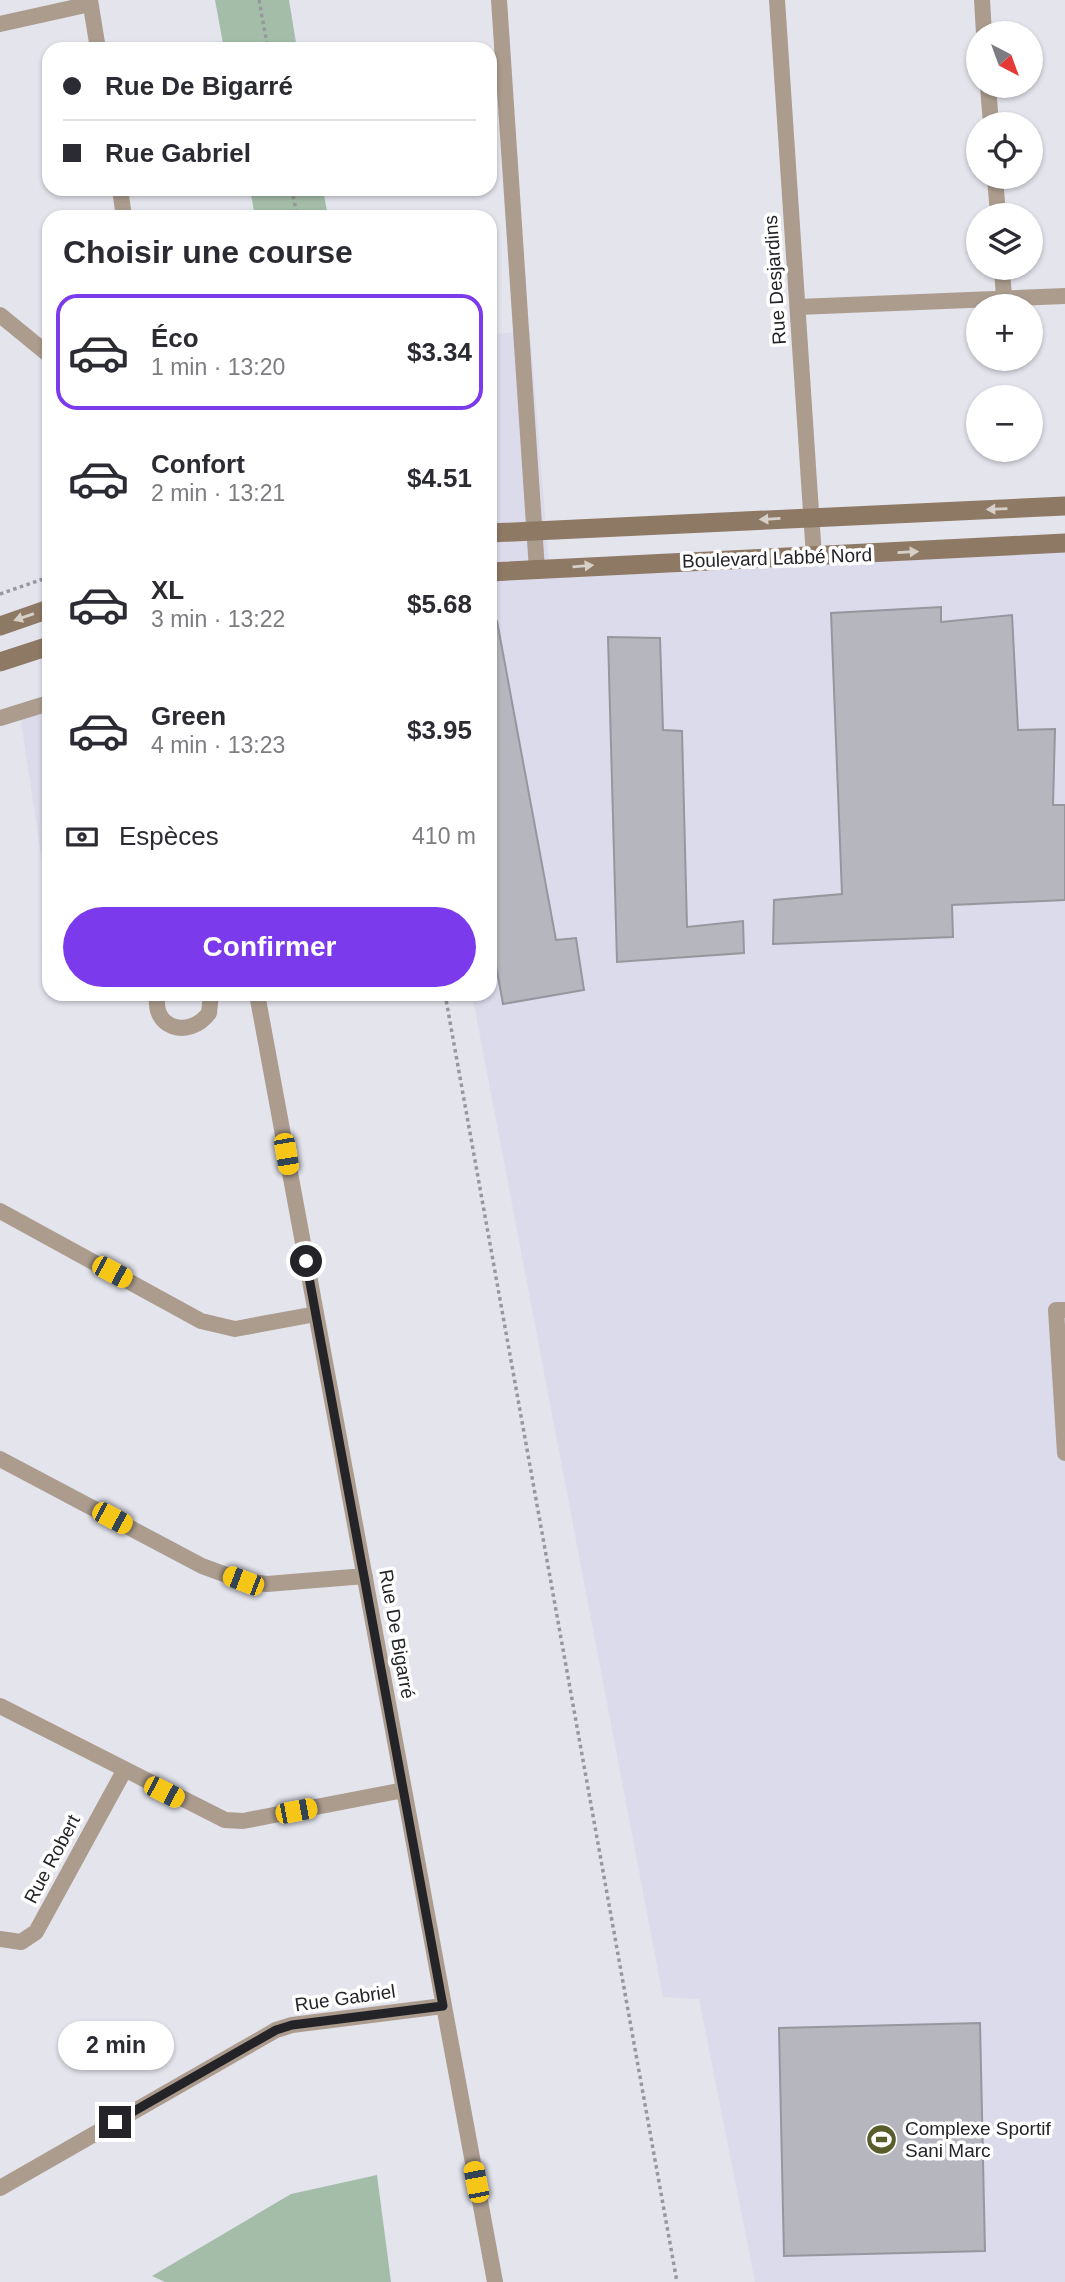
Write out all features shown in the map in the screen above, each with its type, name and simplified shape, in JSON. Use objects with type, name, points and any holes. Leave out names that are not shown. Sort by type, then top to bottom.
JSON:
[{"type":"main road","name":"Boulevard Labbé Nord","points":[[497,533],[1065,506]]},
{"type":"main road","name":"Boulevard Labbé Nord","points":[[497,572],[1065,543]]},
{"type":"main road","points":[[0,626],[42,611]]},
{"type":"main road","points":[[0,662],[42,648]]},
{"type":"street","points":[[499,0],[537,570]]},
{"type":"street","name":"Rue Desjardins","points":[[777,0],[814,557]]},
{"type":"street","points":[[982,0],[983,21]]},
{"type":"street","points":[[0,24],[90,2],[96,42]]},
{"type":"street","points":[[1043,297],[1065,296]]},
{"type":"street","points":[[798,307],[966,300]]},
{"type":"street","points":[[0,315],[42,349]]},
{"type":"street","points":[[0,718],[42,706]]},
{"type":"street","points":[[158,1001],[157,1009],[168,1024],[186,1029],[195,1026],[209,1013],[210,1001]]},
{"type":"street","name":"Rue De Bigarré","points":[[258,1001],[495,2282]]},
{"type":"street","points":[[0,1211],[201,1321],[235,1329],[316,1314]]},
{"type":"street","points":[[1060,1310],[1065,1453]]},
{"type":"street","points":[[0,1459],[202,1566],[243,1581],[267,1584],[365,1576]]},
{"type":"street","points":[[0,1706],[225,1820],[243,1821],[404,1790]]},
{"type":"street","name":"Rue Robert","points":[[0,1939],[21,1942],[36,1932],[124,1771]]},
{"type":"street","name":"Rue Gabriel","points":[[0,2188],[276,2030],[292,2025],[443,2006]]},
{"type":"path","points":[[259,0],[267,42]]},
{"type":"path","points":[[0,594],[42,579]]},
{"type":"path","points":[[445,1001],[677,2282]]},
{"type":"shaded area","points":[[530,330],[550,577],[1065,552],[1065,2282],[755,2282],[699,1999],[663,1997],[473,1001],[497,1001],[497,334]]},
{"type":"shaded area","points":[[42,711],[42,861],[20,715]]},
{"type":"green space","points":[[215,0],[289,0],[296,42],[223,42]]},
{"type":"green space","points":[[251,196],[324,196],[327,210],[254,210]]},
{"type":"green space","points":[[377,2175],[391,2282],[165,2282],[152,2276],[291,2194]]},
{"type":"building","points":[[941,607],[941,622],[1012,615],[1018,730],[1055,729],[1053,805],[1065,805],[1065,900],[952,905],[953,937],[773,944],[774,900],[842,894],[831,613]]},
{"type":"building","points":[[497,621],[556,940],[576,938],[584,990],[503,1004],[497,971]]},
{"type":"building","points":[[608,637],[660,638],[663,730],[682,731],[687,927],[743,921],[744,953],[617,962]]},
{"type":"building","name":"Complexe Sportif Sani Marc","points":[[980,2023],[985,2251],[784,2256],[779,2028]]},
{"type":"place","name":"Complexe Sportif Sani Marc","points":[[882,2139]]},
{"type":"route","points":[[115,2122],[276,2030],[292,2025],[443,2006],[306,1261]]}]
